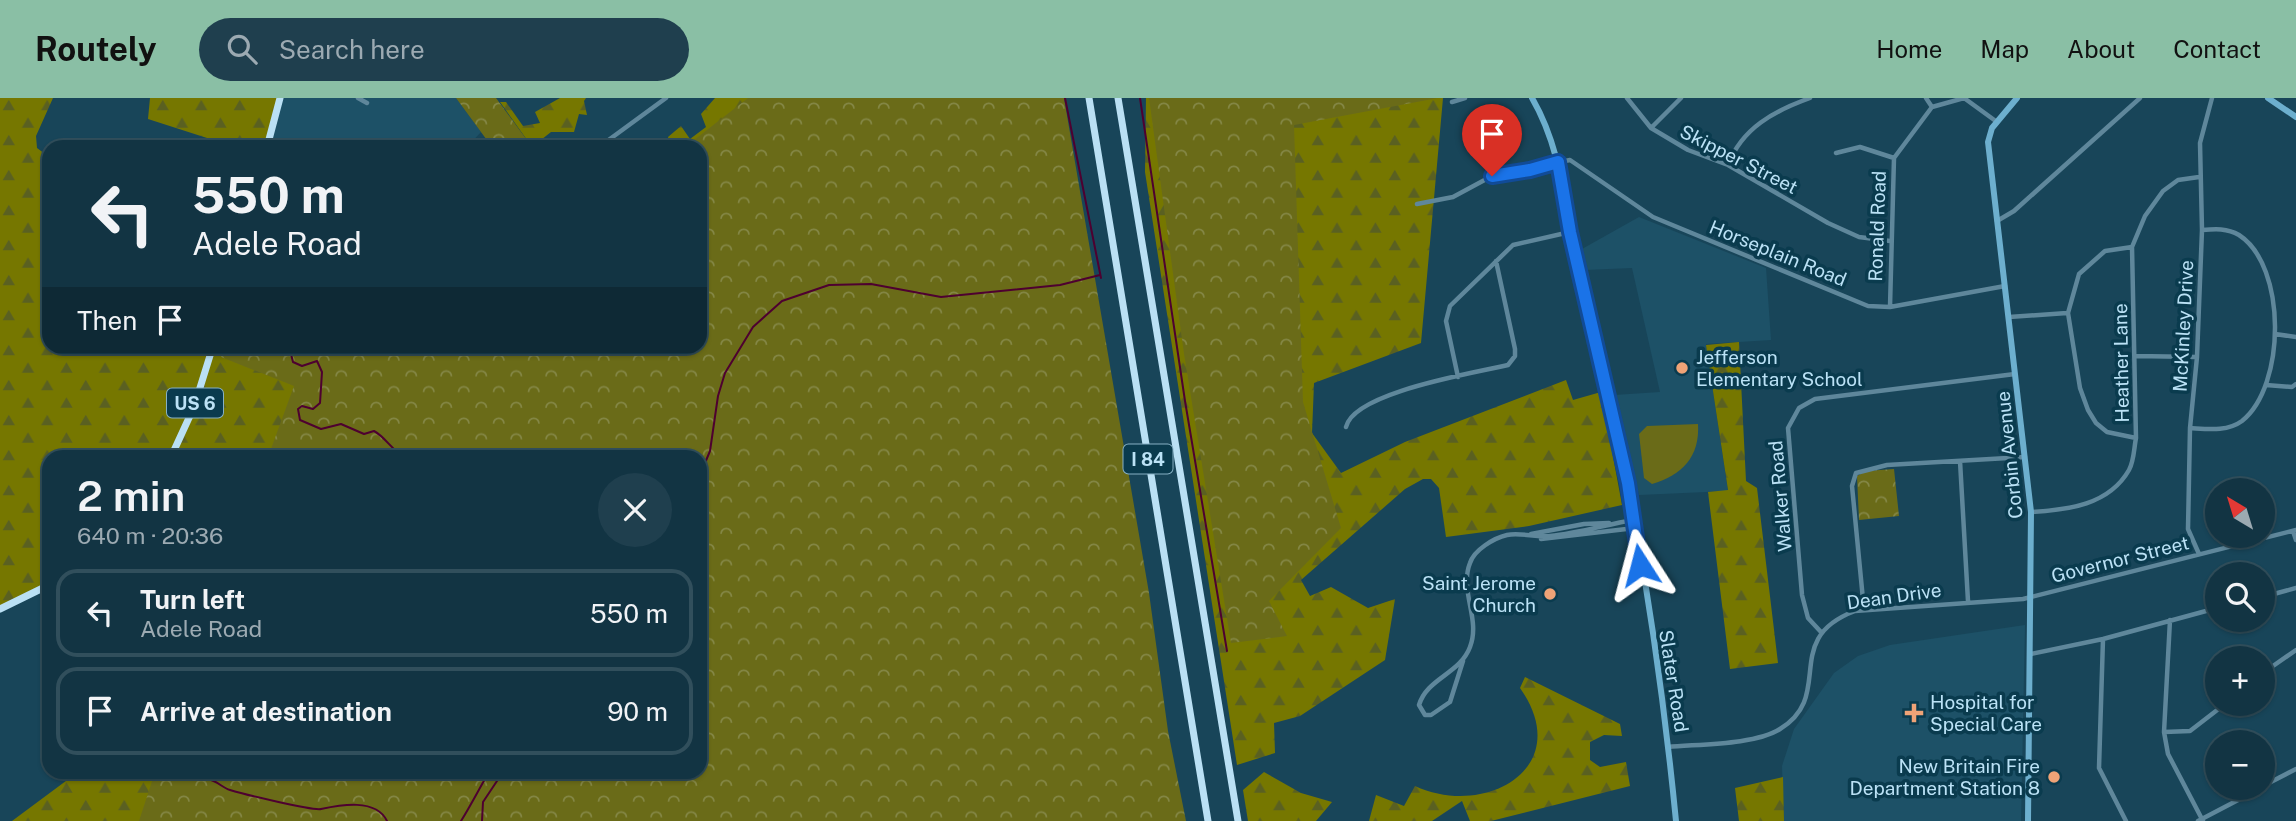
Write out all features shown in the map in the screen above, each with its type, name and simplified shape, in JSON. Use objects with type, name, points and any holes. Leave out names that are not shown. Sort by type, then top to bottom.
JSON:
[{"type":"highway","points":[[269,140],[280,98]]},
{"type":"highway","name":"I 84","points":[[1089,98],[1208,821]]},
{"type":"highway","name":"I 84","points":[[1119,98],[1238,821]]},
{"type":"highway","name":"US 6","points":[[174,450],[194,407],[211,354]]},
{"type":"highway","points":[[0,609],[42,588]]},
{"type":"main road","name":"Slater Road","points":[[1532,98],[1552,134],[1570,232],[1628,483],[1668,747],[1676,821]]},
{"type":"main road","name":"Corbin Avenue","points":[[2017,98],[1997,122],[1988,142],[2031,512],[2028,821]]},
{"type":"main road","points":[[2267,98],[2296,117]]},
{"type":"street","points":[[358,98],[367,103]]},
{"type":"street","points":[[609,140],[666,98]]},
{"type":"street","points":[[1452,102],[1465,98]]},
{"type":"street","name":"Skipper Street","points":[[1627,98],[1639,117],[1651,128],[1688,150],[1728,165],[1828,223],[1859,237],[1890,240]]},
{"type":"street","points":[[1651,128],[1681,98]]},
{"type":"street","points":[[1728,165],[1735,148],[1758,123],[1810,98]]},
{"type":"street","points":[[1926,98],[1932,107],[1964,98],[1997,122]]},
{"type":"street","points":[[1997,220],[2014,211],[2140,98]]},
{"type":"street","name":"McKinley Drive","points":[[2199,554],[2188,529],[2190,428],[2197,356],[2202,230],[2199,177],[2204,118],[2212,98]]},
{"type":"street","name":"Ronald Road","points":[[1889,307],[1894,158],[1932,107]]},
{"type":"street","points":[[1836,153],[1860,148],[1894,158]]},
{"type":"street","name":"Horseplain Road","points":[[1558,162],[1572,161],[1627,202],[1653,217],[1868,306],[1889,307],[2005,286]]},
{"type":"street","points":[[1417,205],[1454,197],[1492,176],[1558,162]]},
{"type":"street","name":"Heather Lane","points":[[2031,512],[2096,502],[2116,487],[2131,468],[2136,438],[2132,247],[2145,216],[2162,191],[2178,180],[2199,177]]},
{"type":"street","points":[[2190,428],[2216,430],[2241,422],[2256,404],[2266,385],[2276,334],[2271,295],[2262,262],[2252,246],[2237,234],[2220,229],[2202,230]]},
{"type":"street","points":[[1458,377],[1446,321],[1450,306],[1513,246],[1570,232]]},
{"type":"street","points":[[2132,247],[2105,251],[2079,274],[2068,313],[2080,388],[2088,410],[2096,423],[2107,432],[2136,438]]},
{"type":"street","points":[[1346,426],[1350,417],[1390,392],[1508,365],[1515,356],[1496,261]]},
{"type":"street","points":[[2009,317],[2068,313]]},
{"type":"street","points":[[2276,334],[2296,337]]},
{"type":"street","points":[[2136,356],[2197,356]]},
{"type":"street","name":"Walker Road","points":[[1821,632],[1808,618],[1803,605],[1788,428],[1796,413],[1815,399],[2016,374]]},
{"type":"street","points":[[2266,385],[2292,387],[2296,384]]},
{"type":"street","points":[[1864,610],[1854,477],[1874,467],[2026,457]]},
{"type":"street","points":[[1960,461],[1968,601]]},
{"type":"street","points":[[1463,661],[1422,694],[1419,705],[1425,715],[1431,715],[1450,702],[1475,627],[1467,592],[1470,563],[1487,544],[1508,535],[1545,537],[1633,520]]},
{"type":"street","points":[[1527,535],[1551,540],[1635,528]]},
{"type":"street","points":[[2295,530],[2296,540]]},
{"type":"street","name":"Governor Street","points":[[2032,595],[2295,530]]},
{"type":"street","points":[[2275,594],[2296,588]]},
{"type":"street","name":"Dean Drive","points":[[1821,632],[1840,617],[1864,610],[2023,599],[2032,595]]},
{"type":"street","points":[[2031,654],[2103,639],[2205,611]]},
{"type":"street","points":[[2170,620],[2164,732],[2168,754],[2201,820],[2238,800]]},
{"type":"street","points":[[1668,747],[1757,737],[1779,730],[1796,716],[1805,702],[1811,680],[1811,654],[1821,632]]},
{"type":"street","points":[[2103,639],[2099,768],[2126,821]]},
{"type":"street","points":[[2275,665],[2296,650]]},
{"type":"street","points":[[2164,732],[2190,731],[2209,716]]},
{"type":"street","points":[[2275,780],[2296,769]]},
{"type":"shaded area","points":[[280,98],[456,98],[481,132],[474,140],[275,140],[270,134]]},
{"type":"shaded area","name":"Jefferson Elementary School","points":[[1639,217],[1766,268],[1771,340],[1706,344],[1728,491],[1639,495],[1614,395],[1660,392],[1632,268],[1585,270],[1582,249]]},
{"type":"shaded area","name":"Hospital for Special Care","points":[[2025,625],[2021,821],[1784,821],[1782,766],[1794,729],[1834,673],[1858,656],[1890,645]]},
{"type":"green space","points":[[0,98],[53,98],[36,136],[37,148],[42,152],[42,354],[707,354],[707,140],[669,140],[668,137],[681,126],[690,139],[706,127],[701,114],[715,98],[975,98],[701,378],[472,450],[42,450],[42,588],[0,609]]},
{"type":"green space","points":[[150,98],[280,98],[270,134],[275,140],[213,140],[148,119]]},
{"type":"green space","points":[[456,98],[496,98],[527,140],[487,140]]},
{"type":"green space","points":[[560,98],[586,98],[584,101],[587,115],[579,114],[574,132],[551,132],[541,140],[527,140],[500,102],[506,102],[523,126],[540,123],[535,112]]},
{"type":"green space","points":[[748,98],[1064,98],[1149,593],[1168,731],[1186,821],[139,821],[153,779],[707,779],[707,450],[271,450],[294,386],[221,357],[222,354],[707,354],[707,140],[694,140]]},
{"type":"green space","points":[[1146,98],[1443,98],[1421,343],[1314,383],[1312,433],[1341,473],[1405,442],[1566,380],[1573,400],[1601,392],[1622,505],[1529,526],[1446,537],[1439,488],[1431,479],[1423,479],[1405,489],[1301,580],[1310,596],[1331,587],[1368,608],[1395,599],[1385,660],[1300,716],[1274,723],[1275,753],[1237,765],[1145,172]]},
{"type":"green space","points":[[1149,98],[1438,98],[1294,125],[1303,402],[1341,528],[1269,601],[1287,636],[1231,643],[1184,354]]},
{"type":"green space","points":[[1739,342],[1746,481],[1757,488],[1778,663],[1730,669],[1708,492],[1728,490],[1706,345]]},
{"type":"green space","points":[[1698,424],[1696,446],[1680,470],[1652,484],[1644,478],[1639,434],[1647,426]]},
{"type":"green space","points":[[1894,469],[1899,516],[1859,520],[1857,476],[1866,471]]},
{"type":"green space","points":[[1525,677],[1620,724],[1622,736],[1604,735],[1590,742],[1590,760],[1600,767],[1626,762],[1630,786],[1491,821],[1470,821],[1462,801],[1432,821],[1369,821],[1376,795],[1404,806],[1415,786],[1442,795],[1469,796],[1494,790],[1515,779],[1530,762],[1537,741],[1534,716],[1520,688]]},
{"type":"green space","points":[[1264,772],[1301,793],[1332,802],[1316,821],[1248,821],[1243,790]]},
{"type":"green space","points":[[1783,777],[1784,821],[1739,821],[1735,788]]},
{"type":"green space","points":[[69,779],[470,779],[449,821],[12,821]]},
{"type":"waterway","points":[[1065,98],[1101,278]]},
{"type":"waterway","points":[[1140,98],[1185,401],[1227,651]]},
{"type":"waterway","points":[[707,458],[725,373],[753,327],[782,301],[829,285],[871,284],[941,297],[1060,285],[1100,275]]},
{"type":"waterway","points":[[291,354],[293,362],[302,366],[317,361],[322,372],[320,403],[313,409],[302,406],[298,409],[300,420],[321,429],[341,424],[364,434],[374,431],[395,450]]},
{"type":"waterway","points":[[205,779],[230,790],[305,807],[321,809],[347,805],[366,806],[375,809],[387,821]]},
{"type":"waterway","points":[[461,821],[485,779]]},
{"type":"waterway","points":[[482,821],[483,802],[498,779]]},
{"type":"place","name":"Jefferson Elementary School","points":[[1682,368]]},
{"type":"place","name":"Saint Jerome Church","points":[[1550,594]]},
{"type":"place","name":"Hospital for Special Care","points":[[1914,713]]},
{"type":"place","name":"New Britain Fire Department Station 8","points":[[2054,777]]},
{"type":"route","points":[[1492,176],[1558,162],[1570,232],[1628,483],[1640,565]]}]
